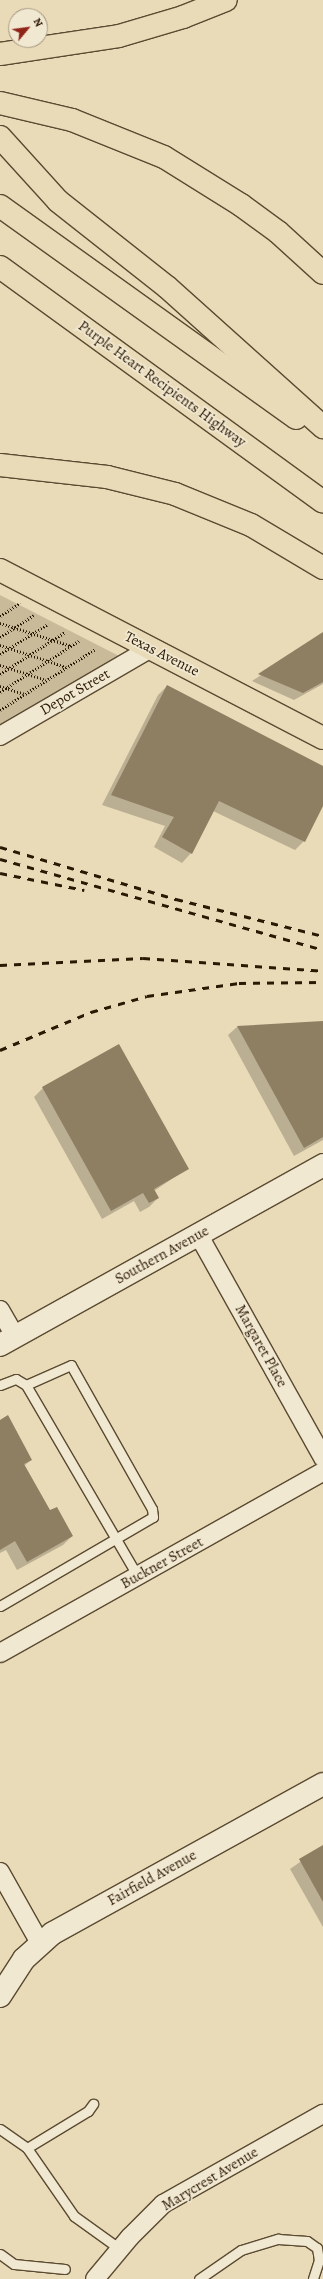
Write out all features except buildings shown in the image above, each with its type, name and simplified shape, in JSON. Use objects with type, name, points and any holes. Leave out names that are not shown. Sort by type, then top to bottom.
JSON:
[{"type":"main road","points":[[0,54],[119,36],[183,18],[226,0]]},
{"type":"main road","points":[[0,103],[72,120],[164,157],[247,210],[323,273]]},
{"type":"main road","points":[[0,137],[58,201],[168,287],[323,427]]},
{"type":"main road","points":[[0,206],[217,364],[323,436]]},
{"type":"main road","name":"Purple Heart Recipients Highway","points":[[0,267],[323,502]]},
{"type":"main road","points":[[0,465],[107,477],[175,494],[251,525],[323,568]]},
{"type":"main road","name":"Texas Avenue","points":[[0,570],[323,738]]},
{"type":"street","name":"Depot Street","points":[[0,736],[151,648]]},
{"type":"street","name":"Southern Avenue","points":[[8,1340],[323,1165]]},
{"type":"street","name":"Margaret Place","points":[[198,1234],[323,1458]]},
{"type":"street","points":[[0,1310],[8,1340]]},
{"type":"street","name":"Buckner Street","points":[[0,1653],[323,1472]]},
{"type":"street","name":"Fairfield Avenue","points":[[0,1996],[24,1959],[40,1943],[323,1784]]},
{"type":"street","points":[[0,1872],[40,1943]]},
{"type":"street","name":"Marycrest Avenue","points":[[95,2279],[120,2248],[163,2204],[323,2114]]},
{"type":"lane","points":[[0,1606],[146,1524],[153,1517],[152,1509],[78,1372],[71,1365],[61,1366],[26,1385]]},
{"type":"lane","points":[[0,1385],[16,1379],[26,1385],[138,1577]]},
{"type":"lane","points":[[27,2148],[93,2104]]},
{"type":"lane","points":[[0,2129],[27,2148],[74,2216],[120,2248]]},
{"type":"lane","points":[[199,2279],[241,2250],[278,2239],[307,2241],[317,2248],[319,2260],[313,2279]]},
{"type":"lane","points":[[0,2254],[14,2264],[65,2269]]},
{"type":"path","points":[[0,616],[23,602]]},
{"type":"path","points":[[0,637],[34,615]]},
{"type":"path","points":[[0,623],[72,646]]},
{"type":"path","points":[[0,654],[48,624]]},
{"type":"path","points":[[0,674],[65,632]]},
{"type":"path","points":[[0,692],[80,640]]},
{"type":"path","points":[[0,645],[66,668]]},
{"type":"path","points":[[0,710],[94,650]]},
{"type":"path","points":[[0,665],[46,680]]},
{"type":"path","points":[[0,686],[25,694]]},
{"type":"shaded area","points":[[0,595],[119,656],[0,725]]},
{"type":"railway","points":[[0,847],[176,899],[323,936]]},
{"type":"railway","points":[[0,859],[323,950]]},
{"type":"railway","points":[[0,873],[84,890]]},
{"type":"railway","points":[[0,965],[143,958],[323,971]]},
{"type":"railway","points":[[0,1050],[91,1012],[147,996],[239,983],[323,982]]}]
